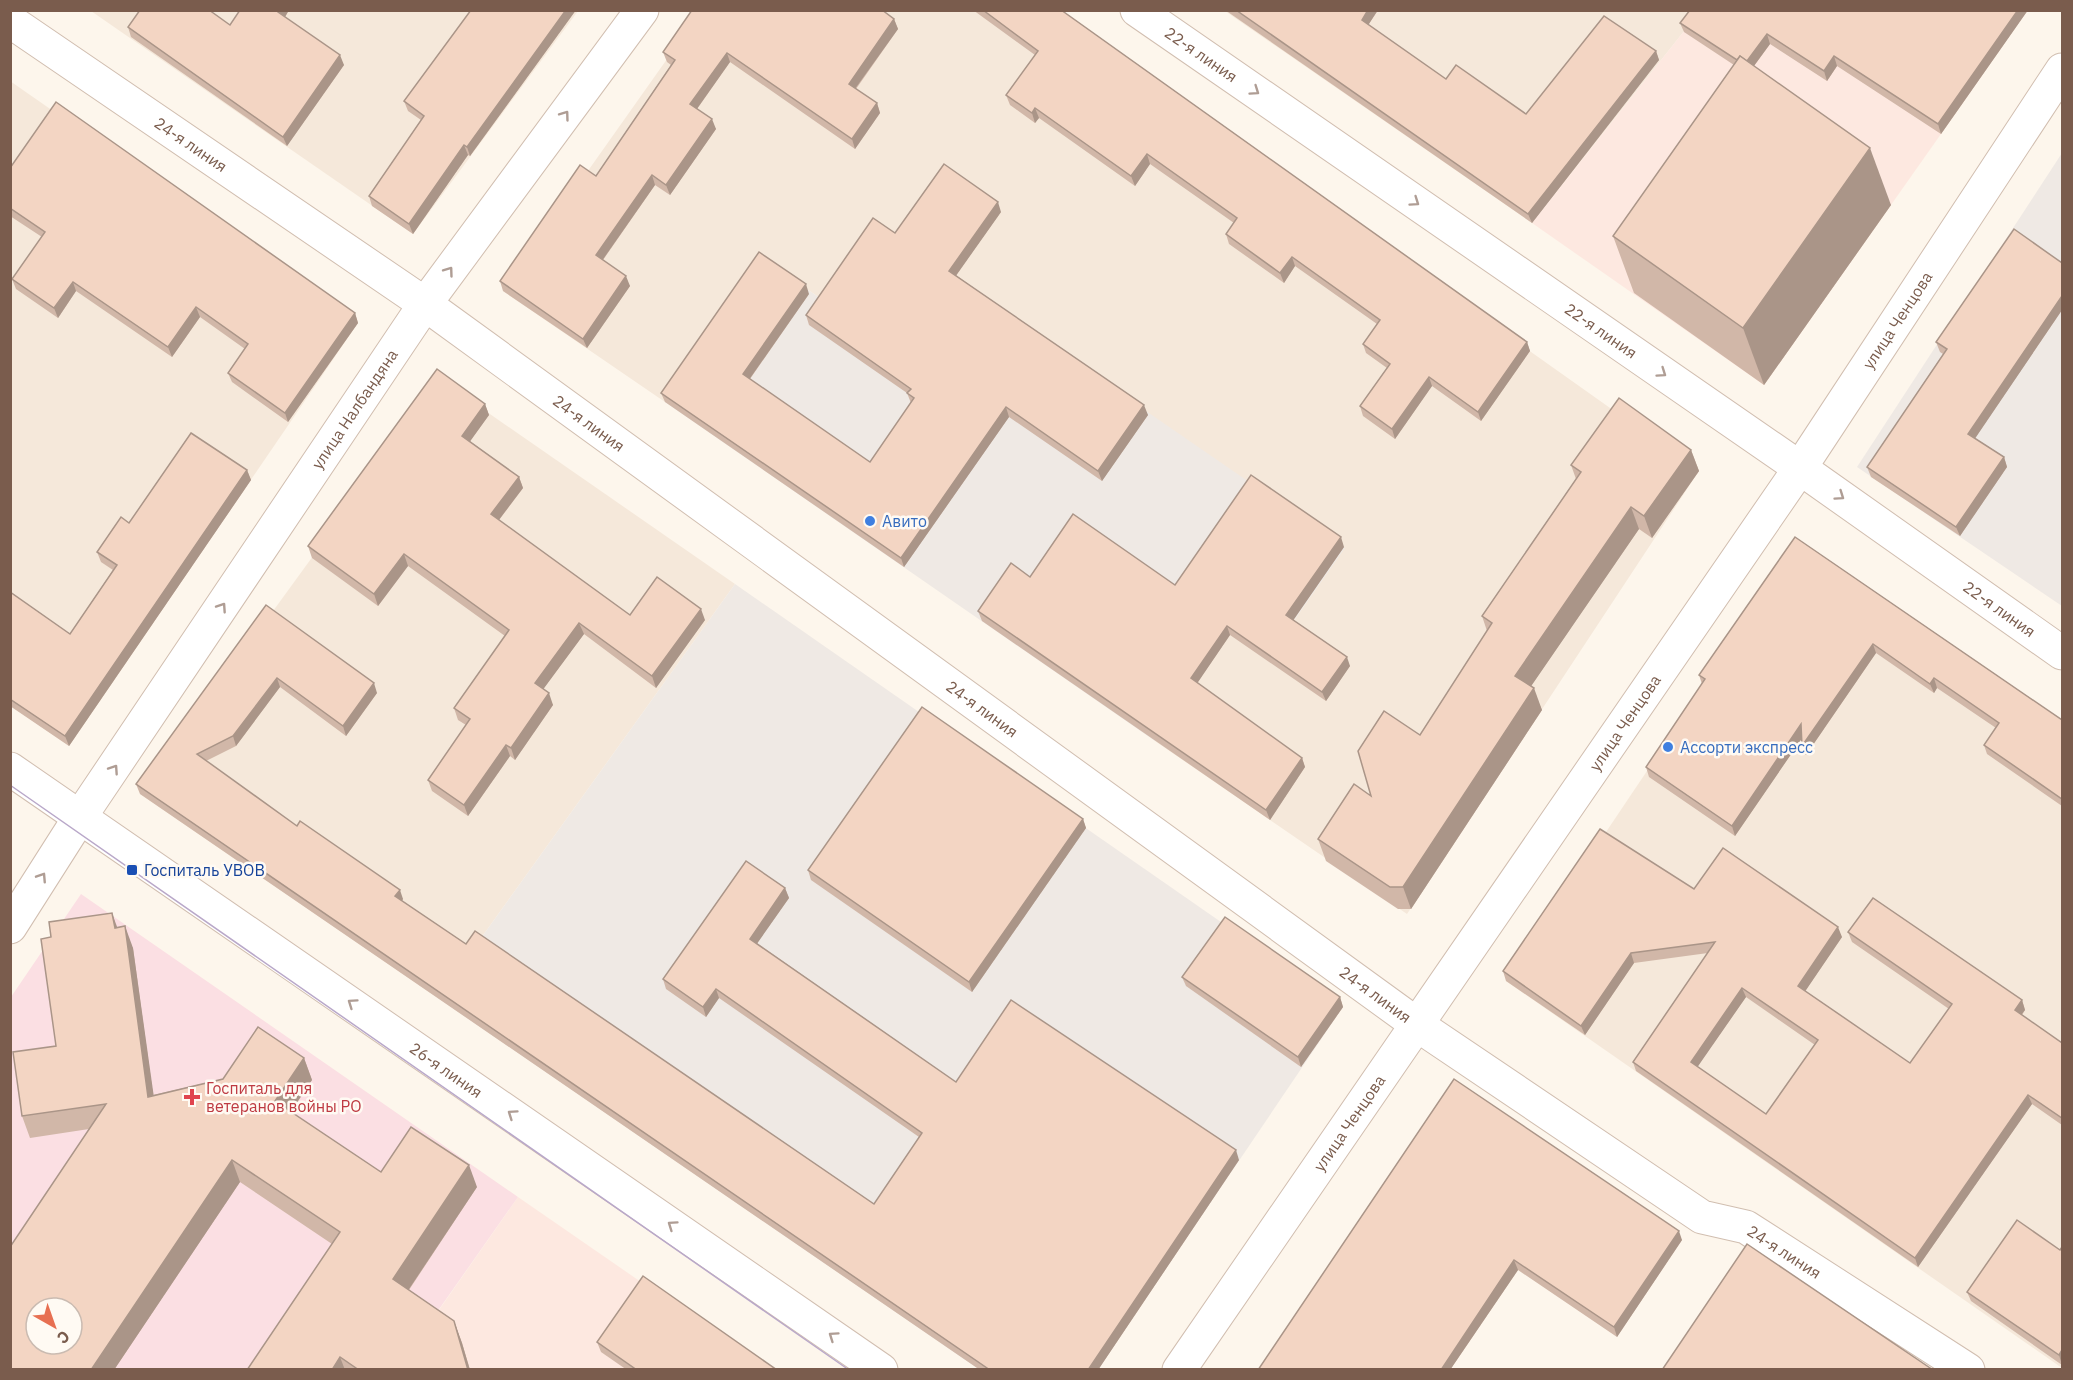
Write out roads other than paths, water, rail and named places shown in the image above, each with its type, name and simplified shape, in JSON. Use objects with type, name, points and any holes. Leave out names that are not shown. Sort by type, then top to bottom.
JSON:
[{"type":"street","name":"улица Налбандяна","points":[[10,927],[80,817],[425,304],[642,10]]},
{"type":"street","name":"22-я линия","points":[[1137,10],[1800,468],[2062,653]]},
{"type":"street","name":"24-я линия","points":[[10,21],[425,304],[1419,1026],[1702,1217],[1746,1227],[1968,1370]]},
{"type":"street","name":"улица Ченцова","points":[[1179,1370],[1419,1026],[1800,468],[2062,70]]},
{"type":"street","name":"26-я линия","points":[[10,769],[881,1370]]},
{"type":"tram line","points":[[10,785],[849,1370]]},
{"type":"place","name":"Авито","points":[[870,521]]},
{"type":"place","name":"Ассорти экспресс","points":[[1668,747]]},
{"type":"place","name":"Госпиталь УВОВ","points":[[132,870]]},
{"type":"place","name":"Госпиталь для ветеранов войны РО","points":[[192,1097]]}]
